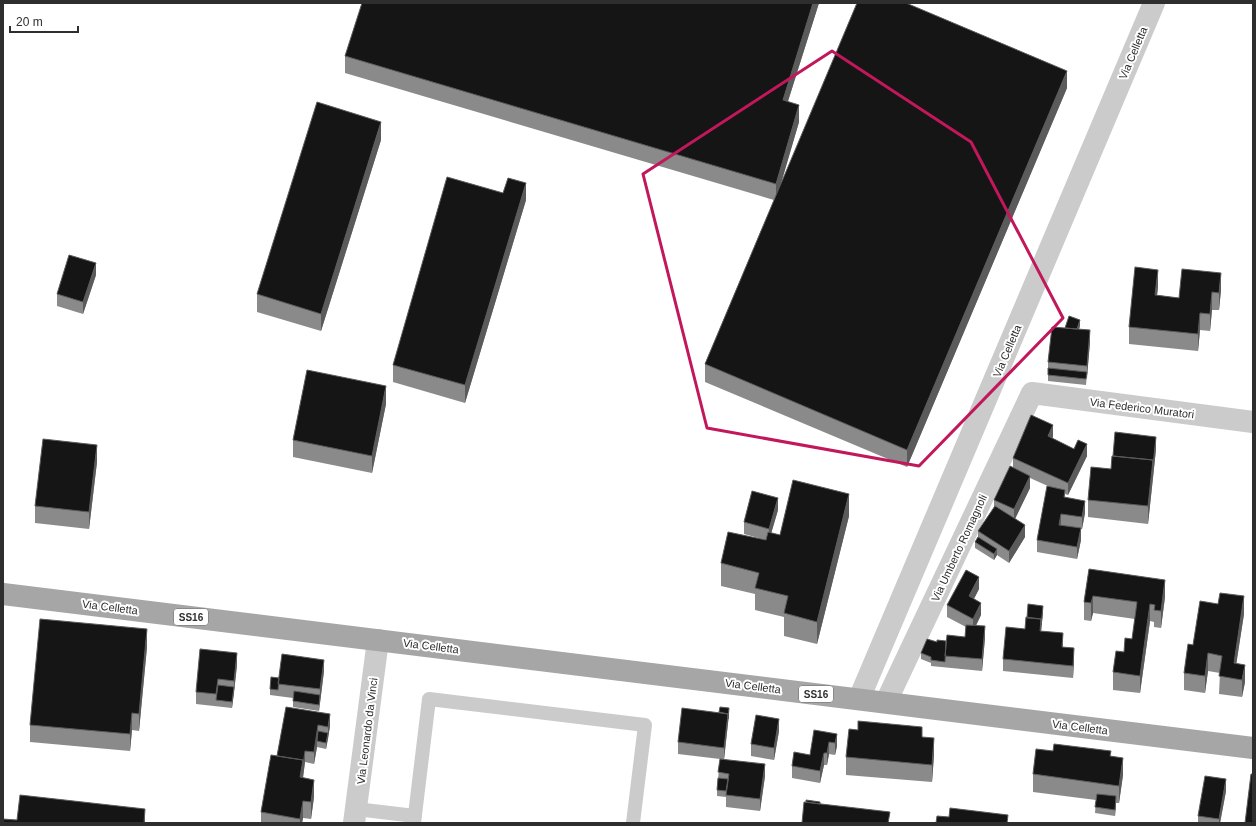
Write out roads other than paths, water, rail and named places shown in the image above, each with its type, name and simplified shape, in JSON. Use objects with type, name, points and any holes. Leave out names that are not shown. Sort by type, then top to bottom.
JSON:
[{"type":"main road","name":"Via Celletta","points":[[3,594],[1253,748]]},
{"type":"street","name":"Via Celletta","points":[[860,699],[1154,3]]},
{"type":"street","name":"Via Federico Muratori","points":[[1032,393],[1253,422]]},
{"type":"street","name":"Via Umberto Romagnoli","points":[[886,702],[1032,393]]},
{"type":"street","name":"Via Leonardo da Vinci","points":[[355,816],[378,640]]},
{"type":"lane","points":[[355,816],[414,819],[429,700],[645,725],[633,823]]}]
